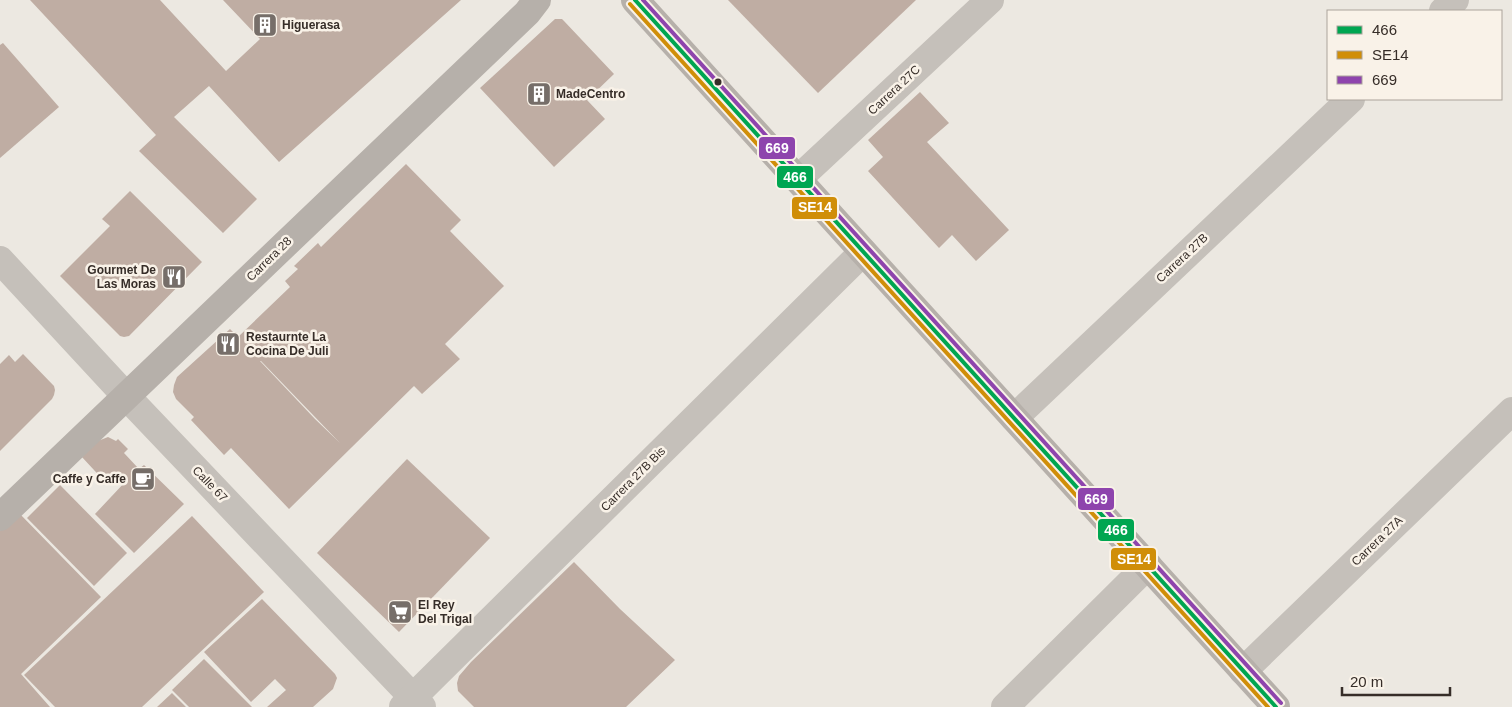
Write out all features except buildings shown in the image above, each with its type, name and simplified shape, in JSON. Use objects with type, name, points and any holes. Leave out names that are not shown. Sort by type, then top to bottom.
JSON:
[{"type":"main road","name":"Carrera 28","points":[[0,517],[526,13],[537,0]]},
{"type":"main road","points":[[634,0],[1276,707]]},
{"type":"street","name":"Carrera 27C","points":[[798,179],[990,0]]},
{"type":"street","points":[[1444,10],[1455,0]]},
{"type":"street","name":"Carrera 27B","points":[[1014,418],[1350,100]]},
{"type":"street","name":"Carrera 27B Bis","points":[[412,704],[863,252]]},
{"type":"street","name":"Calle 67","points":[[0,260],[412,704]]},
{"type":"street","name":"Carrera 27A","points":[[1243,671],[1512,411]]},
{"type":"street","points":[[1004,707],[1148,565]]},
{"type":"transit line","name":"466","points":[[635,0],[1276,707]]},
{"type":"transit line","name":"669","points":[[643,0],[1281,703]]},
{"type":"transit line","name":"SE14","points":[[630,4],[1268,707]]},
{"type":"place","name":"Higuerasa","points":[[265,25]]},
{"type":"place","name":"MadeCentro","points":[[539,94]]},
{"type":"place","name":"Gourmet De Las Moras","points":[[174,277]]},
{"type":"place","name":"Restaurnte La Cocina De Juli","points":[[228,344]]},
{"type":"place","name":"Caffe y Caffe","points":[[143,479]]},
{"type":"place","name":"El Rey Del Trigal","points":[[400,612]]}]
